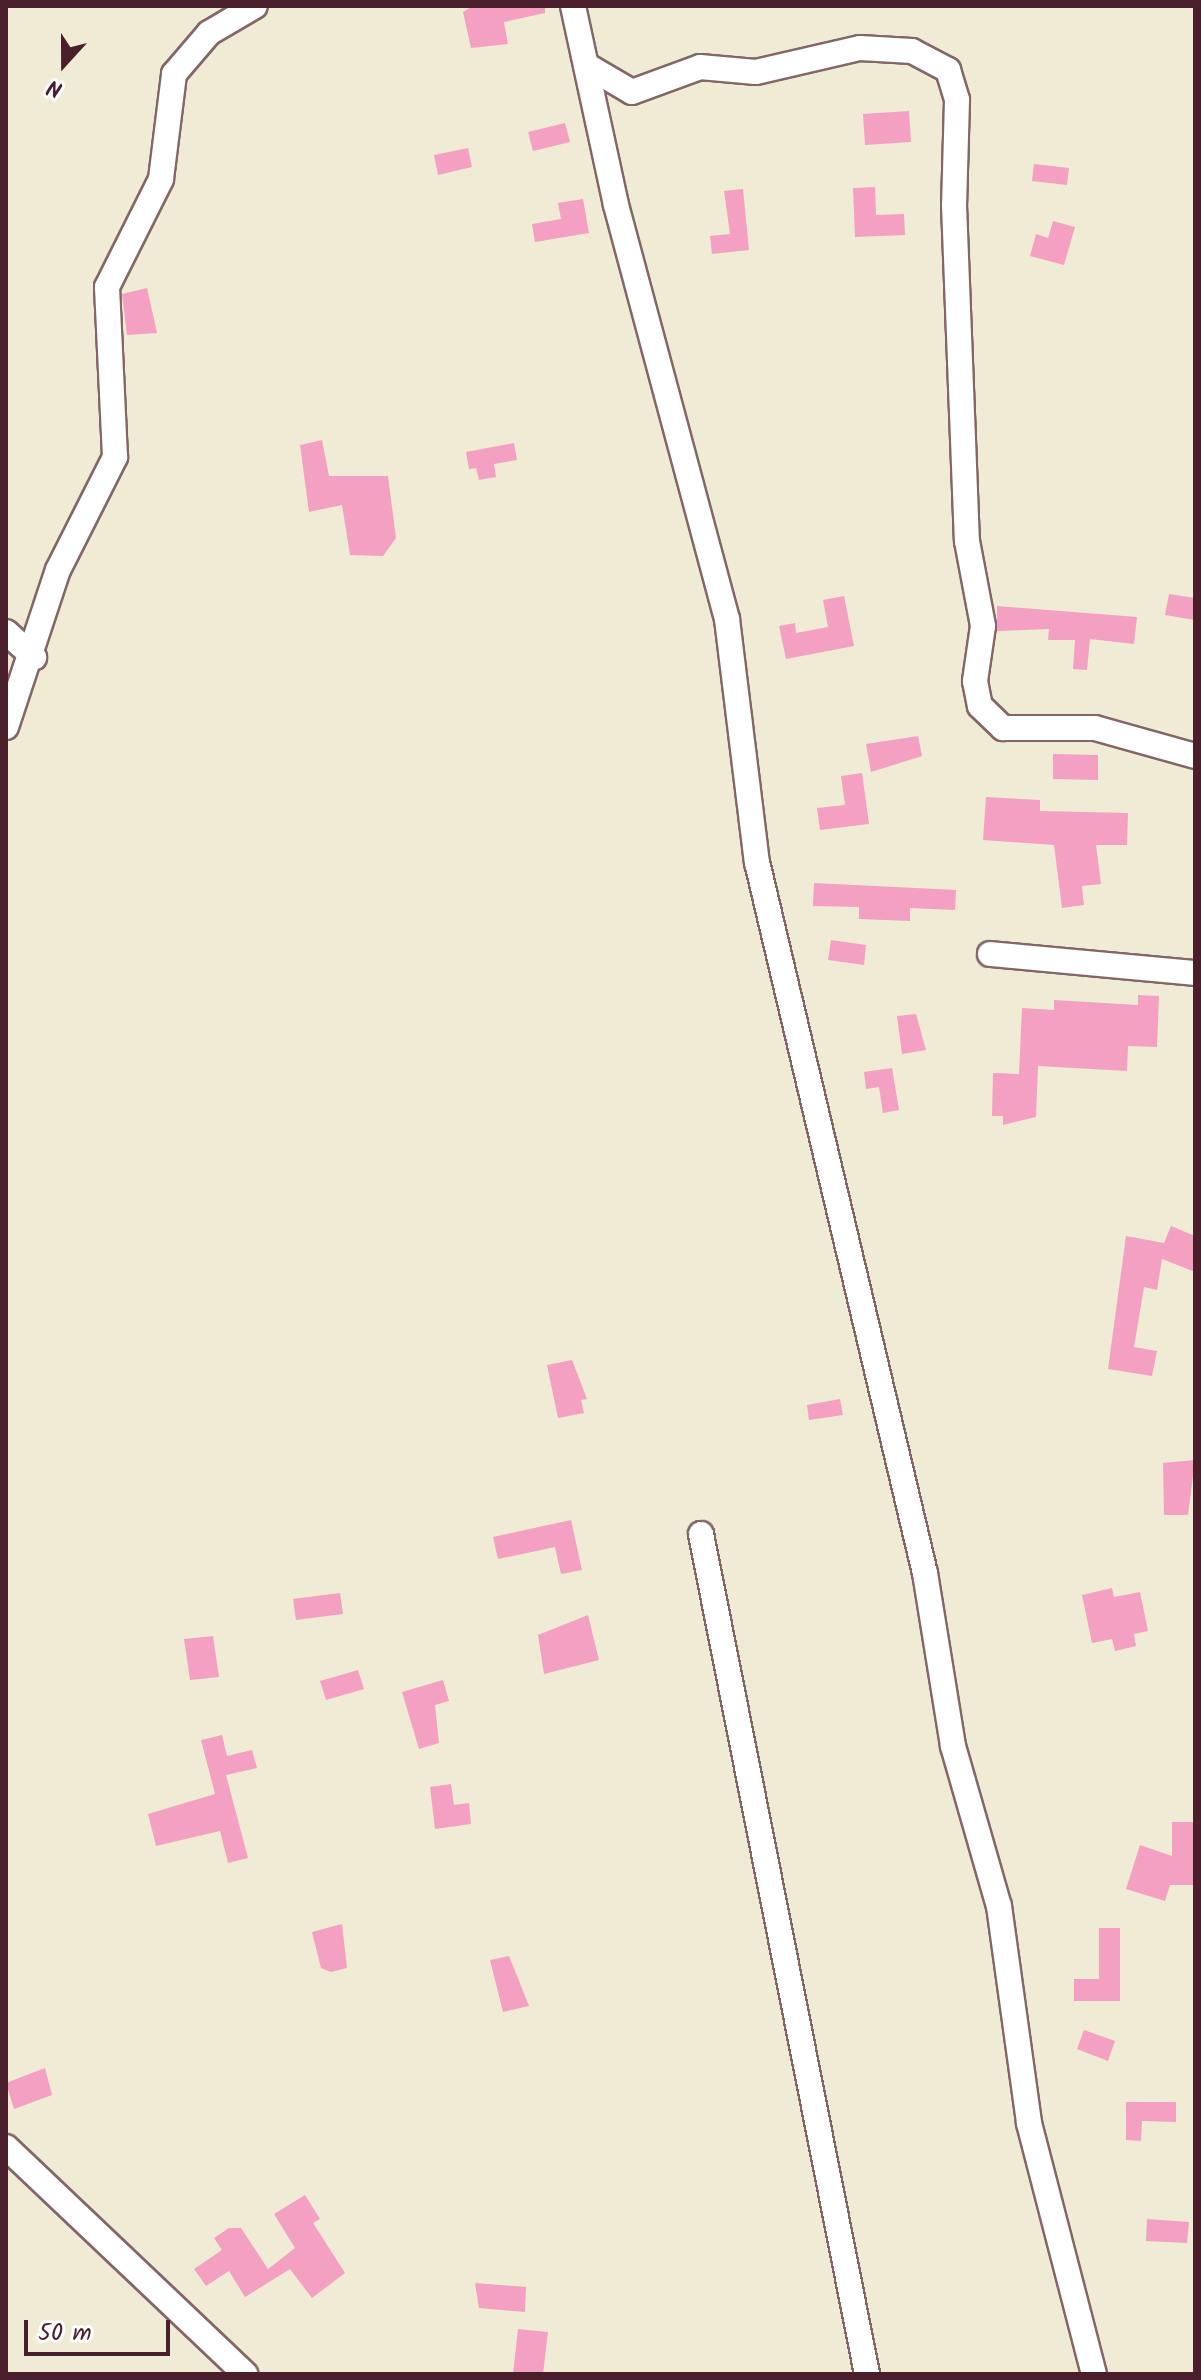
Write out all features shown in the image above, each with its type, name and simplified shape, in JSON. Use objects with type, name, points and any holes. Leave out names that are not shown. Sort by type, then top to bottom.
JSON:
[{"type":"street","points":[[6,727],[34,657],[58,570],[115,457],[107,287],[161,179],[174,74],[209,33],[255,6]]},
{"type":"street","points":[[573,6],[727,619],[757,862],[925,1573],[953,1746],[999,1906],[1029,2123],[1094,2374]]},
{"type":"street","points":[[586,65],[632,92],[700,67],[756,72],[860,48],[912,51],[948,70],[957,100],[954,205],[967,541],[983,626],[975,681],[980,706],[1003,728],[1095,728],[1195,756]]},
{"type":"street","points":[[6,632],[34,657]]},
{"type":"street","points":[[990,954],[1195,973]]},
{"type":"street","points":[[701,1534],[867,2374]]},
{"type":"street","points":[[6,2147],[245,2374]]},
{"type":"building","points":[[473,6],[545,6],[545,13],[504,22],[508,44],[471,48],[463,12]]},
{"type":"building","points":[[909,111],[911,142],[865,145],[863,114]]},
{"type":"building","points":[[565,123],[570,142],[533,151],[528,132]]},
{"type":"building","points":[[468,148],[472,167],[438,175],[434,155]]},
{"type":"building","points":[[1034,164],[1069,168],[1067,185],[1032,181]]},
{"type":"building","points":[[875,187],[876,215],[904,214],[905,235],[855,237],[853,188]]},
{"type":"building","points":[[743,189],[749,250],[712,254],[710,236],[730,234],[724,191]]},
{"type":"building","points":[[583,199],[589,233],[535,242],[532,224],[561,219],[558,203]]},
{"type":"building","points":[[1053,221],[1075,227],[1064,265],[1030,256],[1036,234],[1048,238]]},
{"type":"building","points":[[147,288],[157,333],[127,335],[122,294]]},
{"type":"building","points":[[322,440],[329,476],[388,476],[396,538],[383,556],[350,555],[342,505],[309,512],[300,445]]},
{"type":"building","points":[[514,443],[517,460],[494,464],[496,477],[479,480],[476,468],[469,469],[466,452]]},
{"type":"building","points":[[1169,594],[1195,598],[1195,620],[1165,615]]},
{"type":"building","points":[[844,596],[854,646],[786,659],[779,626],[795,623],[796,633],[828,627],[823,600]]},
{"type":"building","points":[[997,606],[1137,617],[1134,644],[1090,639],[1087,670],[1073,669],[1075,640],[1048,640],[1049,629],[997,631]]},
{"type":"building","points":[[918,736],[922,756],[871,772],[866,744]]},
{"type":"building","points":[[1053,754],[1098,755],[1098,780],[1053,779]]},
{"type":"building","points":[[862,773],[869,824],[820,830],[817,808],[845,805],[841,776]]},
{"type":"building","points":[[986,797],[1040,800],[1040,811],[1128,813],[1127,845],[1096,845],[1101,884],[1082,886],[1084,905],[1062,908],[1054,845],[983,840]]},
{"type":"building","points":[[814,883],[956,890],[955,910],[910,908],[910,921],[859,919],[859,907],[813,906]]},
{"type":"building","points":[[831,940],[866,945],[864,965],[828,960]]},
{"type":"building","points":[[1138,995],[1159,996],[1157,1047],[1128,1046],[1127,1071],[1038,1066],[1036,1117],[1003,1125],[1003,1116],[992,1116],[993,1073],[1019,1074],[1022,1008],[1054,1010],[1054,1000],[1138,1005]]},
{"type":"building","points":[[916,1014],[926,1050],[902,1054],[897,1016]]},
{"type":"building","points":[[892,1068],[899,1110],[883,1113],[879,1087],[866,1089],[864,1072]]},
{"type":"building","points":[[1171,1226],[1195,1236],[1195,1272],[1162,1259],[1157,1290],[1144,1287],[1134,1347],[1157,1351],[1152,1376],[1108,1369],[1126,1236],[1164,1243]]},
{"type":"building","points":[[572,1360],[587,1399],[581,1400],[584,1413],[558,1418],[547,1365]]},
{"type":"building","points":[[840,1399],[843,1415],[809,1420],[807,1405]]},
{"type":"building","points":[[1195,1460],[1188,1515],[1164,1515],[1163,1463]]},
{"type":"building","points":[[571,1520],[582,1570],[561,1574],[555,1547],[498,1559],[493,1537]]},
{"type":"building","points":[[1112,1588],[1114,1597],[1140,1592],[1148,1631],[1134,1634],[1136,1646],[1115,1651],[1112,1639],[1092,1643],[1082,1595]]},
{"type":"building","points":[[340,1593],[343,1614],[296,1620],[293,1599]]},
{"type":"building","points":[[588,1615],[599,1660],[544,1674],[538,1635]]},
{"type":"building","points":[[213,1636],[219,1677],[190,1680],[184,1639]]},
{"type":"building","points":[[358,1670],[364,1689],[326,1700],[320,1681]]},
{"type":"building","points":[[443,1680],[449,1701],[435,1705],[439,1743],[419,1749],[402,1692]]},
{"type":"building","points":[[222,1735],[227,1756],[252,1750],[257,1768],[226,1775],[248,1858],[228,1863],[220,1831],[156,1846],[148,1814],[215,1794],[201,1740]]},
{"type":"building","points":[[451,1784],[454,1805],[469,1803],[471,1824],[435,1829],[430,1787]]},
{"type":"building","points":[[1172,1822],[1195,1822],[1195,1885],[1170,1885],[1165,1901],[1126,1889],[1140,1845],[1172,1856]]},
{"type":"building","points":[[342,1924],[347,1968],[331,1972],[321,1968],[312,1932]]},
{"type":"building","points":[[1099,1928],[1120,1928],[1120,2001],[1074,2001],[1074,1979],[1099,1979]]},
{"type":"building","points":[[509,1956],[529,2006],[503,2012],[490,1960]]},
{"type":"building","points":[[1084,2030],[1115,2041],[1108,2061],[1077,2049]]},
{"type":"building","points":[[45,2068],[52,2095],[14,2109],[6,2083]]},
{"type":"building","points":[[1126,2102],[1176,2102],[1176,2122],[1142,2121],[1141,2141],[1126,2140]]},
{"type":"building","points":[[305,2195],[320,2219],[313,2223],[345,2273],[312,2298],[290,2269],[245,2297],[229,2271],[206,2286],[194,2269],[222,2250],[214,2238],[229,2228],[241,2228],[268,2269],[295,2248],[274,2214]]},
{"type":"building","points":[[1147,2219],[1189,2222],[1187,2243],[1146,2241]]},
{"type":"building","points":[[475,2283],[526,2287],[525,2312],[479,2308]]},
{"type":"building","points":[[518,2329],[548,2332],[543,2374],[513,2374]]}]
